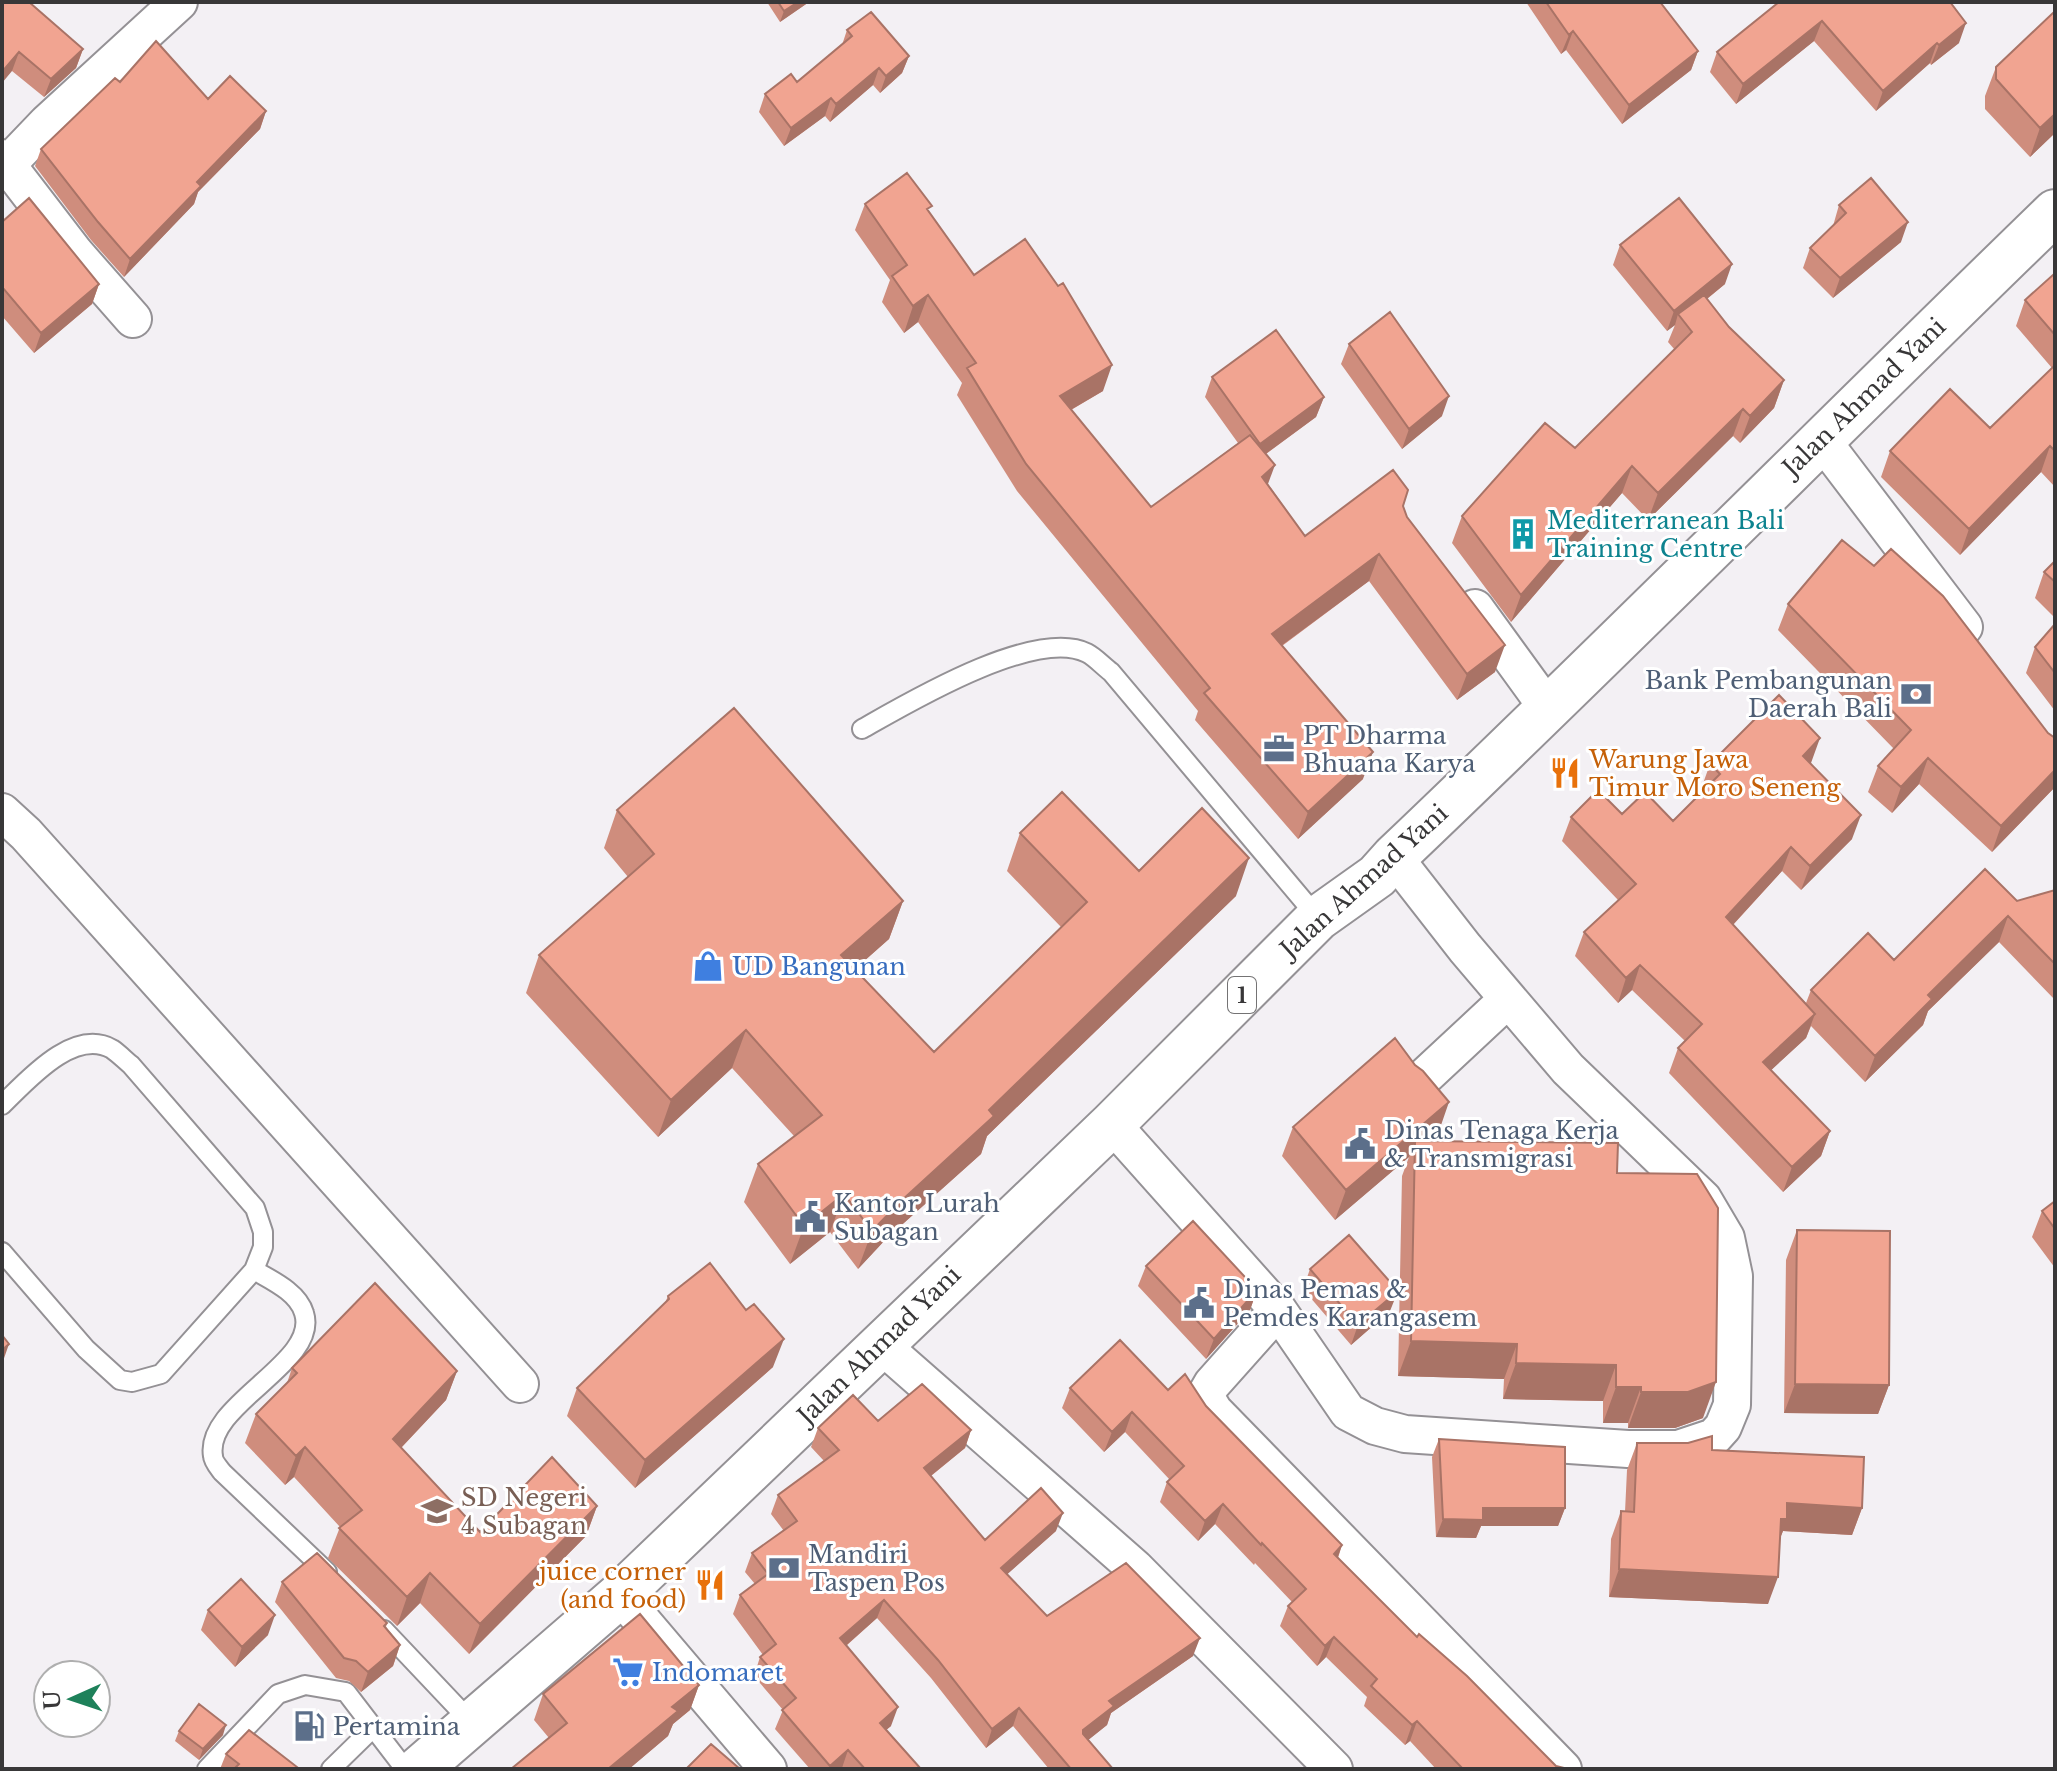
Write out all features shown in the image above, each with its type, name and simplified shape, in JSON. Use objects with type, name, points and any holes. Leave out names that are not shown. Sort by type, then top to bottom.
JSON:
[{"type":"highway","name":"Jalan Ahmad Yani","points":[[419,1769],[620,1595],[1112,1124],[1318,918],[1377,876],[2055,212]]},
{"type":"street","points":[[133,319],[4,164],[179,2]]},
{"type":"street","points":[[1821,439],[1982,651]]},
{"type":"street","points":[[1459,586],[1549,710]]},
{"type":"street","points":[[2,812],[26,834],[520,1384]]},
{"type":"street","points":[[1112,1124],[1278,1310],[1348,1412],[1375,1426],[1405,1434],[1628,1449],[1678,1449],[1714,1437],[1723,1427],[1732,1405],[1734,1276],[1726,1238],[1716,1216],[1703,1199],[1568,1069],[1394,857]]},
{"type":"street","points":[[1420,1081],[1508,999]]},
{"type":"street","points":[[1278,1310],[1212,1384],[1205,1396],[1214,1411],[1563,1769]]},
{"type":"street","points":[[880,1344],[1135,1568],[1334,1769]]},
{"type":"street","points":[[620,1595],[768,1769]]},
{"type":"lane","points":[[862,729],[931,690],[1009,657],[1039,649],[1086,652],[1111,672],[1318,918]]},
{"type":"lane","points":[[2,1105],[53,1058],[66,1050],[83,1046],[110,1048],[131,1065],[255,1208],[263,1232],[263,1247],[254,1270],[161,1374],[132,1382],[120,1380],[86,1349],[2,1252]]},
{"type":"lane","points":[[254,1270],[282,1286],[295,1299],[304,1311],[306,1325],[301,1342],[292,1354],[229,1414],[214,1440],[213,1458],[222,1472],[340,1585]]},
{"type":"lane","points":[[373,1618],[471,1722]]},
{"type":"lane","points":[[207,1769],[278,1694],[305,1685],[346,1692],[405,1769]]},
{"type":"lane","points":[[331,1769],[374,1727]]},
{"type":"building","points":[[2,2],[29,2],[83,49],[51,79],[19,52],[2,72]]},
{"type":"building","points":[[778,2],[798,2],[784,11]]},
{"type":"building","points":[[1546,2],[1660,2],[1698,51],[1629,105],[1573,31],[1569,35]]},
{"type":"building","points":[[1779,2],[1950,2],[1966,23],[1939,45],[1937,43],[1883,91],[1822,21],[1743,84],[1717,52]]},
{"type":"building","points":[[2055,11],[2055,114],[2040,128],[1996,79],[1996,67]]},
{"type":"building","points":[[871,12],[909,56],[886,76],[879,68],[836,104],[831,98],[791,128],[765,94],[791,74],[797,82],[852,36],[847,30]]},
{"type":"building","points":[[156,41],[208,99],[230,76],[266,111],[197,182],[201,186],[130,259],[41,149],[115,78],[120,82]]},
{"type":"building","points":[[907,173],[932,206],[927,209],[974,275],[1025,239],[1058,286],[1063,283],[1112,365],[1060,396],[1151,507],[1250,435],[1275,465],[1262,477],[1305,536],[1393,470],[1408,490],[1403,506],[1407,517],[1505,645],[1467,674],[1379,554],[1272,634],[1373,752],[1308,812],[1204,693],[1210,688],[1026,464],[967,368],[976,363],[928,295],[913,306],[892,276],[907,265],[865,204]]},
{"type":"building","points":[[1871,178],[1908,222],[1840,278],[1810,248],[1846,213],[1839,205]]},
{"type":"building","points":[[29,198],[99,284],[41,333],[2,287],[2,222]]},
{"type":"building","points":[[1679,198],[1732,264],[1674,311],[1620,245]]},
{"type":"building","points":[[2055,276],[2055,335],[2025,300]]},
{"type":"building","points":[[1704,295],[1729,327],[1784,380],[1750,416],[1743,409],[1658,493],[1632,466],[1521,595],[1462,516],[1545,423],[1575,448],[1692,332],[1678,314]]},
{"type":"building","points":[[1390,312],[1449,396],[1409,429],[1349,344]]},
{"type":"building","points":[[1276,330],[1324,397],[1260,444],[1212,377]]},
{"type":"building","points":[[2055,365],[2055,451],[2050,446],[1969,529],[1890,451],[1950,389],[1990,428]]},
{"type":"building","name":"Bank Pembangunan Daerah Bali","points":[[1842,540],[1874,566],[1891,549],[1943,596],[2055,738],[2055,770],[2001,826],[1928,758],[1901,787],[1878,766],[1911,730],[1788,604]]},
{"type":"building","points":[[2055,561],[2055,582],[2044,572]]},
{"type":"building","points":[[2055,624],[2055,673],[2035,647]]},
{"type":"building","points":[[1779,695],[1820,738],[1803,756],[1861,815],[1810,866],[1791,847],[1726,917],[1815,1014],[1763,1062],[1830,1131],[1792,1167],[1678,1048],[1702,1024],[1640,965],[1626,978],[1584,932],[1636,884],[1571,817],[1598,790],[1622,814],[1645,792],[1673,821],[1720,774],[1710,764]]},
{"type":"building","points":[[734,708],[903,901],[841,955],[934,1052],[1087,902],[1020,833],[1062,792],[1139,871],[1202,808],[1249,858],[989,1110],[994,1116],[872,1231],[844,1194],[804,1226],[758,1164],[822,1115],[746,1030],[671,1100],[539,955],[654,854],[617,810]]},
{"type":"building","points":[[1985,869],[2017,901],[2055,890],[2055,964],[2008,916],[1928,995],[1932,999],[1875,1056],[1811,990],[1868,933],[1894,960]]},
{"type":"building","name":"Dinas Tenaga Kerja & Transmigrasi","points":[[1395,1038],[1449,1102],[1346,1190],[1293,1127]]},
{"type":"building","points":[[1415,1141],[1618,1143],[1617,1173],[1697,1174],[1718,1208],[1716,1382],[1688,1392],[1641,1392],[1641,1387],[1616,1387],[1616,1365],[1516,1363],[1517,1344],[1411,1341]]},
{"type":"building","points":[[2055,1201],[2055,1229],[2042,1211]]},
{"type":"building","points":[[1193,1221],[1257,1290],[1214,1339],[1146,1266]]},
{"type":"building","points":[[1797,1230],[1890,1231],[1889,1385],[1795,1384]]},
{"type":"building","points":[[1349,1235],[1398,1291],[1358,1325],[1310,1269]]},
{"type":"building","points":[[710,1263],[746,1310],[754,1304],[784,1339],[645,1460],[577,1388],[669,1299],[668,1296]]},
{"type":"building","points":[[375,1283],[457,1371],[393,1439],[480,1532],[552,1457],[597,1506],[480,1624],[430,1573],[407,1597],[339,1528],[362,1510],[305,1447],[296,1456],[256,1414],[297,1373],[292,1368]]},
{"type":"building","points":[[2,1335],[9,1344],[2,1350]]},
{"type":"building","points":[[1120,1340],[1168,1390],[1185,1374],[1206,1406],[1342,1545],[1334,1554],[1417,1637],[1419,1634],[1467,1676],[1556,1766],[1568,1769],[1463,1769],[1417,1721],[1412,1725],[1371,1686],[1377,1679],[1334,1637],[1325,1646],[1288,1606],[1306,1589],[1262,1543],[1223,1504],[1205,1521],[1167,1482],[1184,1466],[1132,1412],[1112,1432],[1070,1388]]},
{"type":"building","points":[[922,1384],[971,1430],[924,1468],[985,1540],[1041,1488],[1063,1513],[1001,1568],[1047,1616],[1126,1563],[1200,1638],[1109,1701],[1114,1706],[1083,1730],[1083,1734],[1113,1769],[1071,1769],[1019,1708],[992,1729],[938,1660],[884,1600],[840,1638],[898,1707],[880,1723],[921,1769],[865,1769],[848,1750],[830,1766],[782,1710],[796,1698],[760,1657],[776,1644],[740,1595],[768,1574],[752,1553],[797,1521],[778,1495],[839,1450],[818,1428],[853,1395],[878,1421]]},
{"type":"building","points":[[1712,1436],[1712,1450],[1864,1457],[1862,1508],[1787,1503],[1787,1519],[1781,1519],[1778,1577],[1619,1569],[1621,1511],[1634,1512],[1637,1443],[1688,1443]]},
{"type":"building","points":[[1439,1439],[1565,1447],[1565,1508],[1483,1508],[1483,1520],[1443,1519]]},
{"type":"building","points":[[317,1553],[387,1623],[384,1626],[400,1645],[368,1672],[356,1661],[344,1658],[282,1582]]},
{"type":"building","points":[[241,1579],[275,1615],[242,1647],[208,1610]]},
{"type":"building","name":"Indomaret","points":[[640,1614],[699,1685],[672,1707],[678,1711],[608,1769],[511,1769],[567,1723],[543,1694]]},
{"type":"building","points":[[199,1704],[226,1725],[203,1749],[179,1731]]},
{"type":"building","points":[[249,1730],[297,1767],[234,1769],[239,1764],[226,1754]]},
{"type":"building","points":[[711,1744],[740,1769],[686,1769]]},
{"type":"place","name":"Mediterranean Bali Training Centre","points":[[1523,534]]},
{"type":"place","name":"Bank Pembangunan Daerah Bali","points":[[1916,694]]},
{"type":"place","name":"PT Dharma Bhuana Karya","points":[[1279,749]]},
{"type":"place","name":"Warung Jawa Timur Moro Seneng","points":[[1565,773]]},
{"type":"place","name":"UD Bangunan","points":[[708,966]]},
{"type":"place","name":"Dinas Tenaga Kerja & Transmigrasi","points":[[1360,1144]]},
{"type":"place","name":"Kantor Lurah Subagan","points":[[810,1217]]},
{"type":"place","name":"Dinas Pemas & Pemdes Karangasem","points":[[1199,1303]]},
{"type":"place","name":"SD Negeri 4 Subagan","points":[[437,1511]]},
{"type":"place","name":"Mandiri Taspen Pos","points":[[784,1568]]},
{"type":"place","name":"juice corner (and food)","points":[[710,1585]]},
{"type":"place","name":"Indomaret","points":[[628,1672]]},
{"type":"place","name":"Pertamina","points":[[309,1726]]}]
